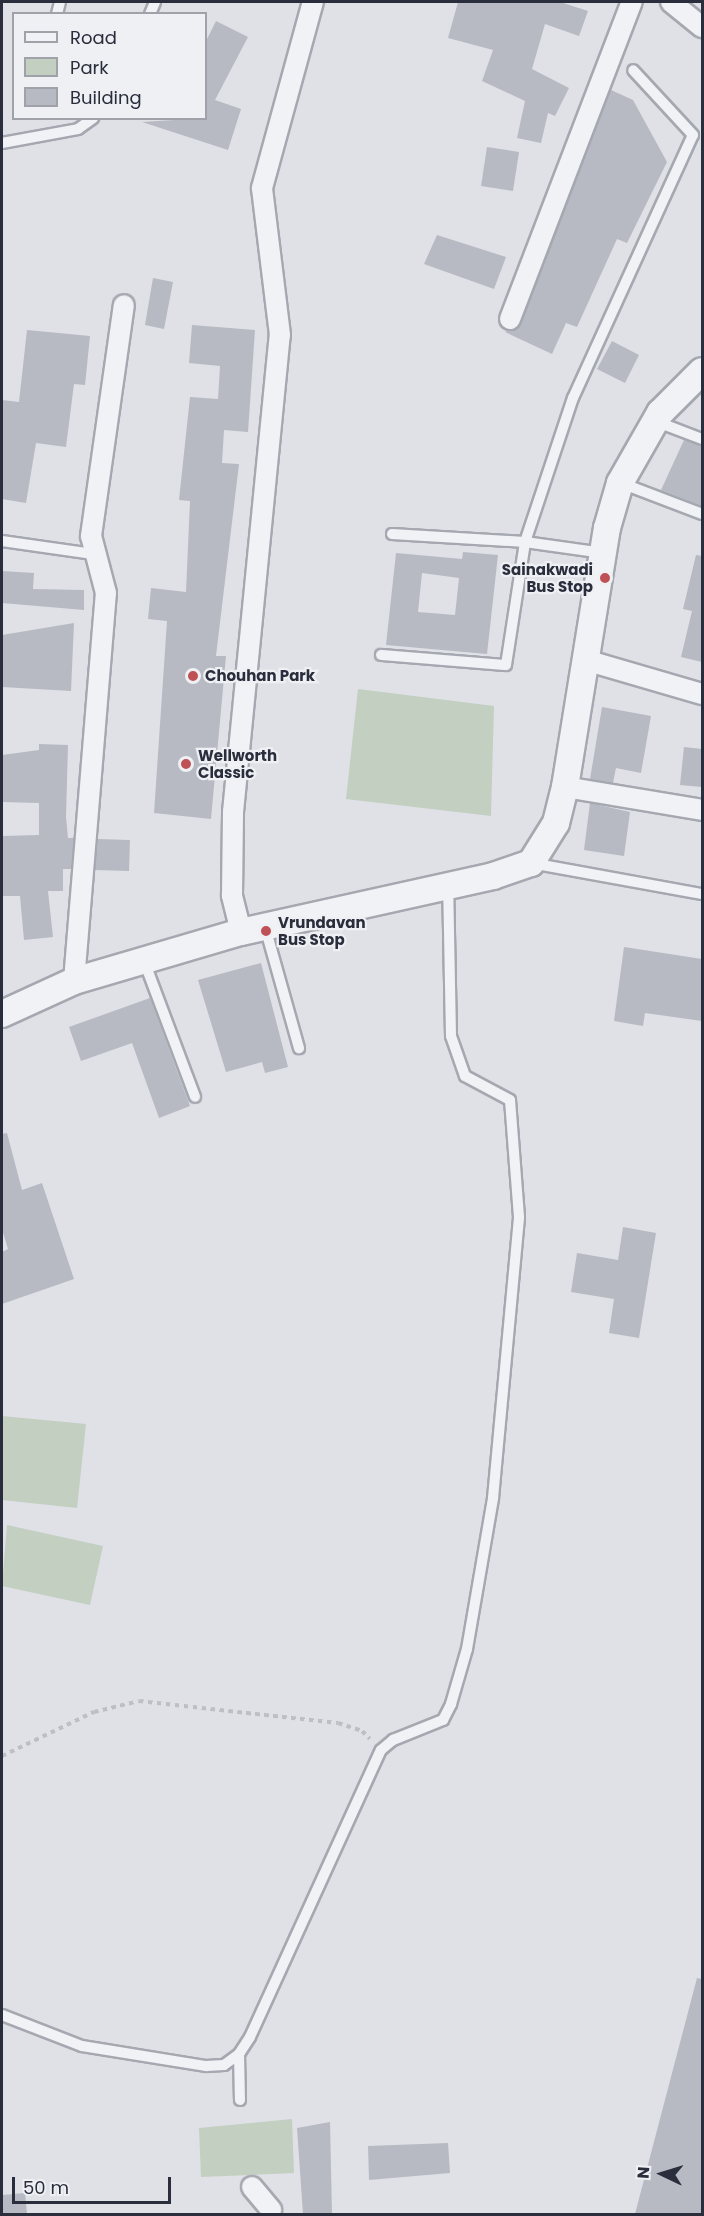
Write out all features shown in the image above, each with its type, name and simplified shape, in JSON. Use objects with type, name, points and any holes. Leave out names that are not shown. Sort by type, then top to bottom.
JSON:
[{"type":"street","points":[[253,929],[232,896],[233,812],[280,335],[262,188],[313,2]]},
{"type":"street","points":[[510,319],[633,2]]},
{"type":"street","points":[[671,2],[702,27]]},
{"type":"street","points":[[74,981],[106,593],[93,554],[105,415],[124,305]]},
{"type":"street","points":[[2,1014],[74,981],[253,929],[448,886],[531,863],[556,823],[565,787],[603,553],[620,483],[655,421],[702,370]]},
{"type":"street","points":[[585,660],[702,694]]},
{"type":"street","points":[[565,787],[702,810]]},
{"type":"street","points":[[252,2187],[273,2212]]},
{"type":"lane","points":[[381,654],[506,665],[525,542],[573,398],[693,135],[633,70]]},
{"type":"lane","points":[[2,143],[78,129],[90,120]]},
{"type":"lane","points":[[655,421],[702,439]]},
{"type":"lane","points":[[620,483],[702,514]]},
{"type":"lane","points":[[392,534],[525,542],[603,553]]},
{"type":"lane","points":[[2,541],[93,554]]},
{"type":"lane","points":[[531,863],[702,894]]},
{"type":"lane","points":[[2,2015],[39,2033],[105,2050],[206,2066],[224,2065],[238,2054],[381,1750],[393,1740],[442,1720],[467,1649],[493,1498],[519,1218],[510,1100],[465,1076],[451,1036],[448,886]]},
{"type":"lane","points":[[253,929],[299,1048]]},
{"type":"lane","points":[[144,961],[195,1097]]},
{"type":"lane","points":[[238,2054],[240,2100]]},
{"type":"path","points":[[2,1756],[94,1712],[139,1701],[338,1723],[362,1731],[381,1750]]},
{"type":"green space","points":[[358,689],[494,706],[491,816],[346,799]]},
{"type":"green space","points":[[2,1416],[86,1424],[77,1508],[2,1500]]},
{"type":"green space","points":[[7,1525],[103,1546],[90,1605],[2,1586]]},
{"type":"green space","points":[[292,2119],[294,2173],[201,2177],[199,2128]]},
{"type":"building","points":[[458,2],[560,2],[588,11],[579,36],[545,24],[532,69],[569,88],[555,116],[548,113],[541,143],[517,138],[525,101],[482,81],[493,50],[448,38]]},
{"type":"building","points":[[216,21],[248,37],[215,100],[241,109],[228,150],[142,122],[207,120],[207,39]]},
{"type":"building","points":[[611,90],[633,100],[667,162],[627,243],[617,239],[577,327],[566,323],[552,354],[505,332],[521,323]]},
{"type":"building","points":[[487,147],[519,152],[513,191],[481,186]]},
{"type":"building","points":[[437,235],[506,257],[494,289],[424,264]]},
{"type":"building","points":[[153,278],[173,282],[164,329],[145,325]]},
{"type":"building","points":[[192,325],[255,330],[248,432],[224,430],[222,463],[239,464],[216,656],[226,656],[211,819],[154,813],[167,621],[148,619],[151,588],[186,592],[190,501],[179,500],[190,397],[218,399],[220,366],[189,363]]},
{"type":"building","points":[[27,330],[90,336],[85,385],[74,384],[66,447],[36,443],[26,503],[2,499],[2,400],[19,402]]},
{"type":"building","points":[[612,341],[639,355],[625,383],[597,369]]},
{"type":"building","points":[[684,440],[702,446],[702,506],[661,490]]},
{"type":"building","points":[[463,552],[498,555],[487,654],[386,645],[396,553],[462,559]],"holes":[[[422,573],[459,578],[455,615],[418,612]]]},
{"type":"building","points":[[696,555],[702,556],[702,662],[681,657],[692,611],[683,609]]},
{"type":"building","points":[[2,571],[34,573],[33,589],[84,590],[84,610],[2,603]]},
{"type":"building","points":[[74,623],[71,691],[2,687],[2,635]]},
{"type":"building","points":[[602,707],[651,716],[641,773],[616,768],[613,783],[590,779]]},
{"type":"building","points":[[39,744],[68,745],[66,817],[68,838],[74,838],[71,869],[63,869],[63,891],[48,891],[53,937],[24,940],[20,896],[2,896],[2,836],[39,835],[39,803],[2,802],[2,755],[39,750]]},
{"type":"building","points":[[684,747],[702,749],[702,787],[680,785]]},
{"type":"building","points":[[590,803],[630,812],[624,856],[584,850]]},
{"type":"building","points":[[98,839],[130,840],[129,871],[95,870]]},
{"type":"building","points":[[624,947],[702,959],[702,1021],[645,1013],[643,1026],[614,1021]]},
{"type":"building","points":[[261,963],[288,1067],[265,1073],[262,1062],[226,1072],[198,980]]},
{"type":"building","points":[[150,998],[190,1106],[159,1118],[132,1043],[81,1061],[69,1027]]},
{"type":"building","points":[[7,1133],[22,1190],[42,1183],[74,1279],[2,1304],[2,1252],[8,1249],[2,1229],[2,1134]]},
{"type":"building","points":[[623,1227],[656,1233],[639,1338],[609,1333],[614,1299],[571,1292],[577,1253],[618,1260]]},
{"type":"building","points":[[697,1978],[702,1979],[702,2214],[635,2214]]},
{"type":"building","points":[[330,2122],[332,2214],[303,2214],[297,2128]]},
{"type":"building","points":[[448,2143],[450,2173],[369,2180],[368,2146]]},
{"type":"building","points":[[25,2193],[27,2214],[2,2214],[2,2195]]},
{"type":"place","name":"Sainakwadi Bus Stop","points":[[605,578]]},
{"type":"place","name":"Chouhan Park","points":[[193,676]]},
{"type":"place","name":"Wellworth Classic","points":[[186,764]]},
{"type":"place","name":"Vrundavan Bus Stop","points":[[266,931]]}]
